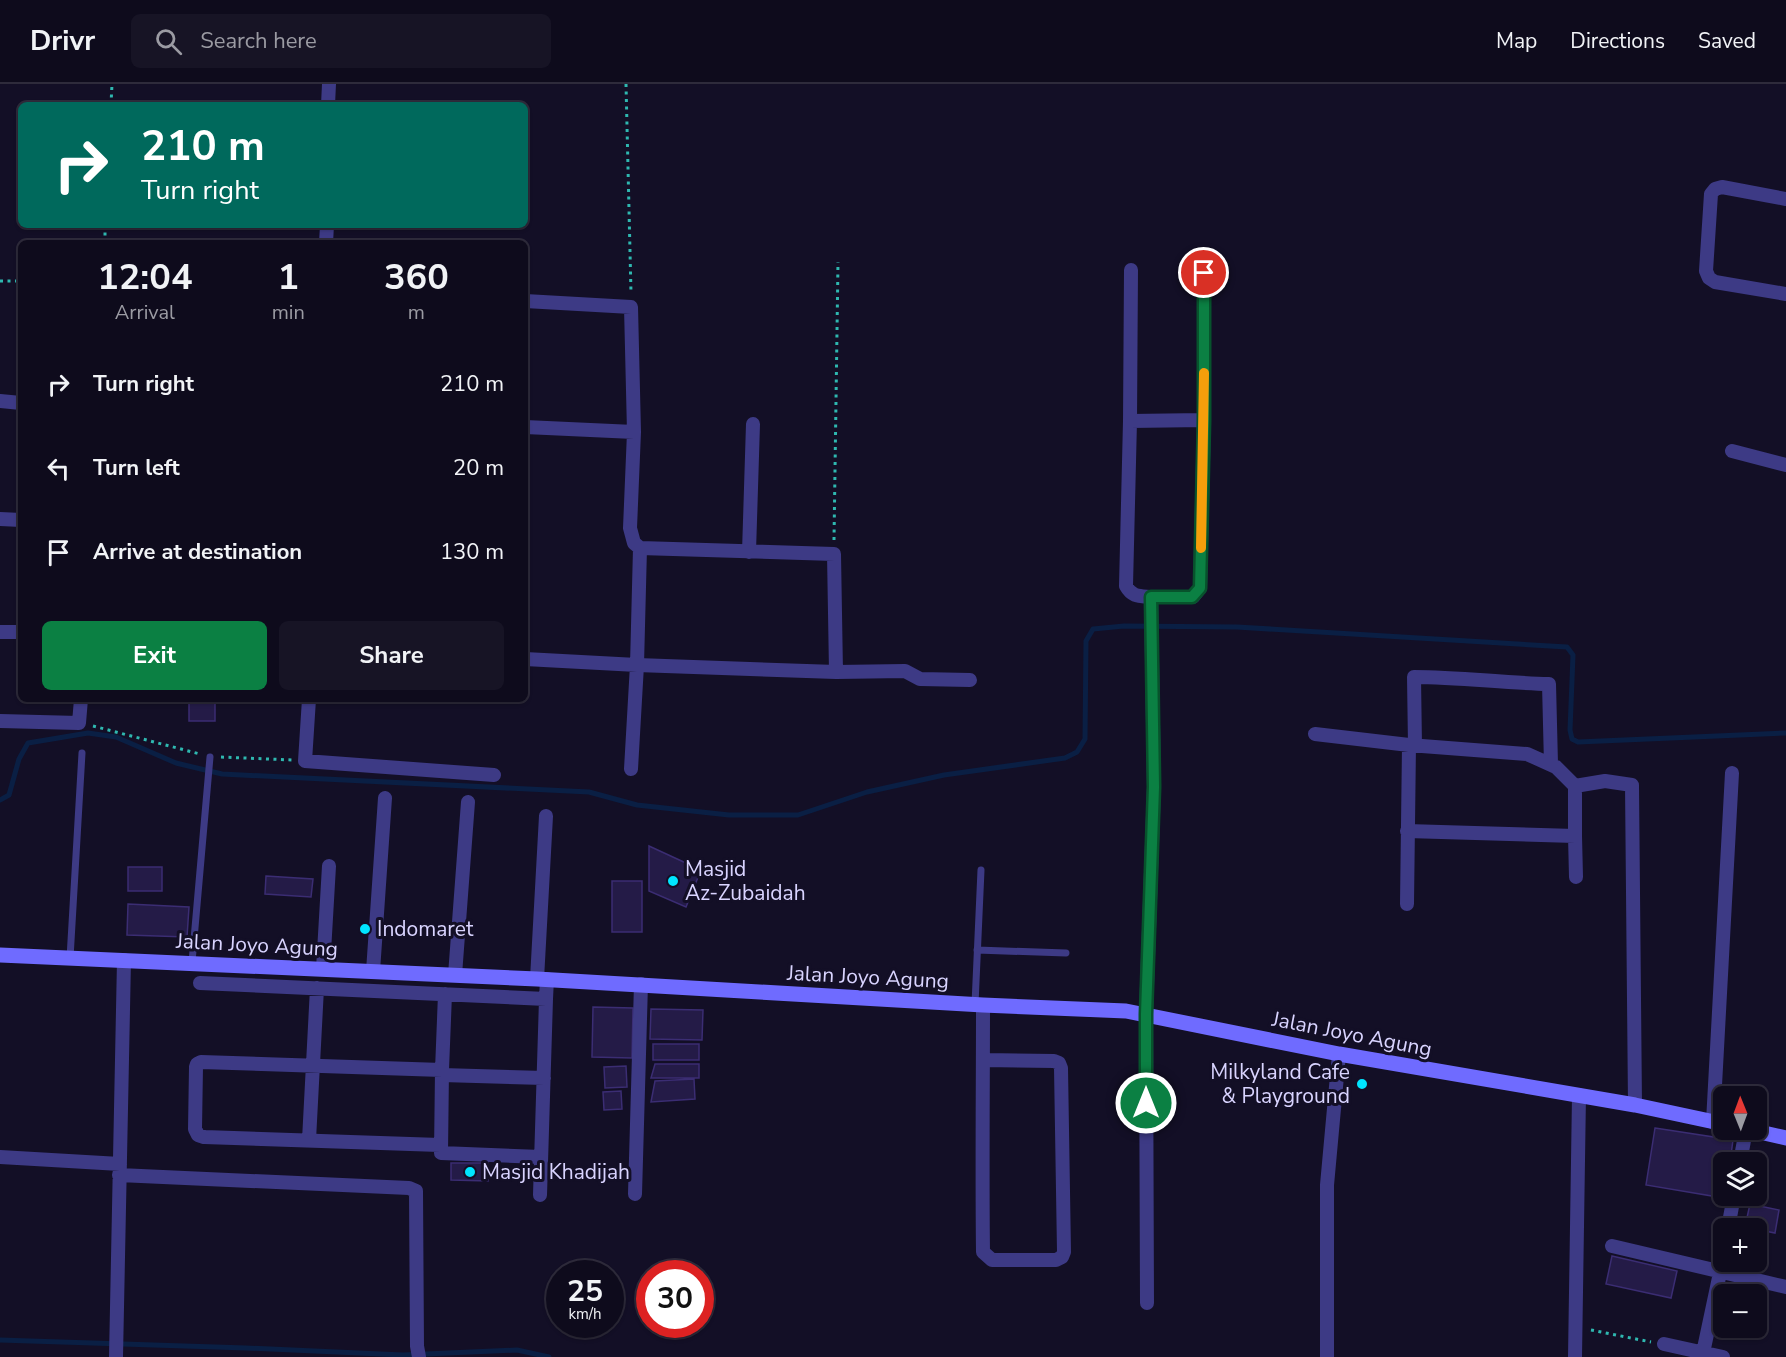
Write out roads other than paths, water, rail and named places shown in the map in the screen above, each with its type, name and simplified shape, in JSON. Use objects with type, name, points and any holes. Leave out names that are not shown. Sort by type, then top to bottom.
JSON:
[{"type":"main road","name":"Jalan Joyo Agung","points":[[0,954],[641,984],[1126,1011],[1339,1054],[1580,1095],[1713,1122]]},
{"type":"main road","points":[[1767,1134],[1786,1138]]},
{"type":"street","points":[[328,84],[328,102]]},
{"type":"street","points":[[1786,199],[1722,187],[1715,189],[1711,194],[1706,271],[1709,278],[1715,282],[1786,294]]},
{"type":"street","points":[[1131,270],[1126,586],[1135,596],[1151,597],[1192,597],[1200,588],[1204,420],[1204,273]]},
{"type":"street","points":[[528,301],[631,307],[634,432],[630,528],[634,543],[640,548],[834,554],[836,672]]},
{"type":"street","points":[[0,401],[18,403]]},
{"type":"street","points":[[1130,421],[1204,420]]},
{"type":"street","points":[[749,552],[753,424]]},
{"type":"street","points":[[528,427],[634,432]]},
{"type":"street","points":[[1732,451],[1786,465]]},
{"type":"street","points":[[0,519],[18,520]]},
{"type":"street","points":[[631,769],[640,548]]},
{"type":"street","points":[[1147,1303],[1146,1014],[1154,787],[1151,597]]},
{"type":"street","points":[[0,632],[18,632]]},
{"type":"street","points":[[528,659],[836,672],[905,670],[920,679],[970,680]]},
{"type":"street","points":[[1407,904],[1407,831],[1414,677],[1549,684],[1551,764]]},
{"type":"street","points":[[0,721],[80,723],[81,702]]},
{"type":"street","points":[[309,702],[305,761],[494,775]]},
{"type":"street","points":[[1315,734],[1412,745],[1527,754],[1551,764],[1575,786],[1576,877]]},
{"type":"street","points":[[1719,1086],[1732,773]]},
{"type":"street","points":[[1575,786],[1605,781],[1632,785],[1635,1105]]},
{"type":"street","points":[[373,971],[385,798]]},
{"type":"street","points":[[454,975],[468,801]]},
{"type":"street","points":[[540,1195],[546,999],[542,979],[546,816]]},
{"type":"street","points":[[1407,831],[1575,836]]},
{"type":"street","points":[[323,969],[329,866]]},
{"type":"street","points":[[116,1354],[124,960]]},
{"type":"street","points":[[200,982],[546,999]]},
{"type":"street","points":[[635,1194],[641,984]]},
{"type":"street","points":[[309,1140],[317,988]]},
{"type":"street","points":[[446,994],[441,1153],[542,1157]]},
{"type":"street","points":[[979,1004],[983,1060],[983,1252],[992,1260],[1056,1260],[1062,1257],[1064,1252],[1061,1068],[1059,1063],[1054,1061],[983,1060]]},
{"type":"street","points":[[1327,1357],[1327,1185],[1339,1054]]},
{"type":"street","points":[[440,1145],[204,1137],[198,1135],[195,1129],[196,1067],[201,1062],[544,1078]]},
{"type":"street","points":[[1575,1357],[1580,1095]]},
{"type":"street","points":[[0,1157],[120,1170],[409,1188],[416,1191],[418,1352]]},
{"type":"street","points":[[1612,1246],[1713,1270]]},
{"type":"street","points":[[1704,1353],[1720,1272],[1786,1287]]},
{"type":"street","points":[[1664,1344],[1723,1357]]},
{"type":"lane","points":[[70,958],[82,753]]},
{"type":"lane","points":[[192,962],[210,760]]},
{"type":"lane","points":[[979,1004],[977,950],[981,870]]},
{"type":"lane","points":[[977,950],[1065,953]]},
{"type":"waterway","points":[[0,800],[9,795],[19,759],[28,743],[88,733],[116,737],[176,763],[222,774],[589,792],[637,805],[729,815],[798,815],[867,792],[944,775],[1065,758],[1077,752],[1085,739],[1086,641],[1093,629],[1124,626],[1237,627],[1567,647],[1573,655],[1570,730],[1572,739],[1578,742],[1786,733]]},
{"type":"waterway","points":[[0,1340],[403,1355],[517,1350],[549,1357]]},
{"type":"place","name":"Masjid Az-Zubaidah","points":[[673,881]]},
{"type":"place","name":"Indomaret","points":[[365,929]]},
{"type":"place","name":"Milkyland Cafe & Playground","points":[[1362,1084]]},
{"type":"place","name":"Masjid Khadijah","points":[[470,1172]]}]
